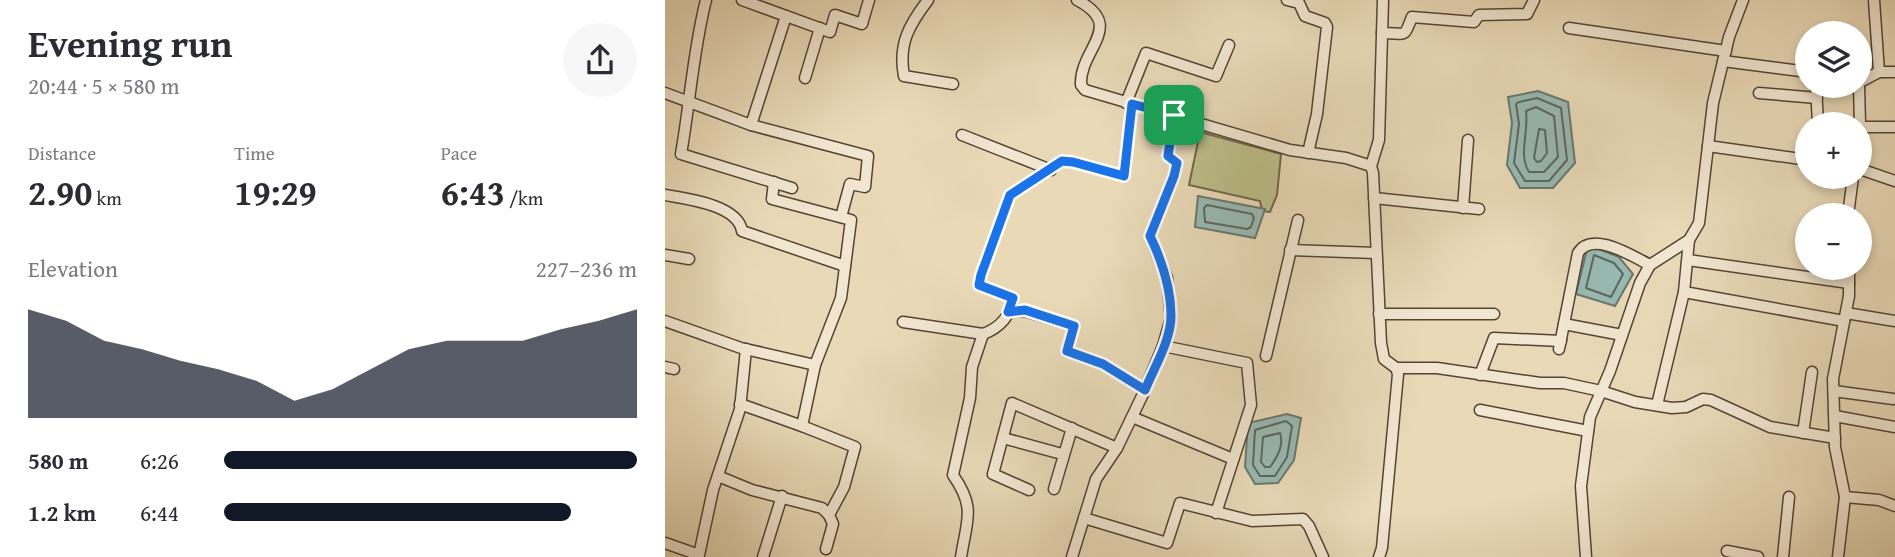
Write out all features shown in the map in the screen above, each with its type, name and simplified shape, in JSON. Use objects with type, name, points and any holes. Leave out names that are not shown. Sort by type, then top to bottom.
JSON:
[{"type":"street","points":[[706,0],[698,31],[681,154],[792,188]]},
{"type":"street","points":[[742,0],[830,32],[835,15],[862,24],[869,0]]},
{"type":"street","points":[[927,0],[905,35],[904,76],[953,84]]},
{"type":"street","points":[[1077,0],[1096,5],[1099,29],[1081,77],[1081,85],[1085,90],[1290,150],[1366,163],[1370,166]]},
{"type":"street","points":[[1287,0],[1299,3],[1302,14],[1325,23],[1327,27],[1317,114],[1308,153]]},
{"type":"street","points":[[1383,0],[1379,140],[1370,166],[1384,359],[1396,368],[1437,368],[1540,383],[1563,383],[1657,405],[1686,407],[1697,401],[1711,400],[1770,427],[1835,438]]},
{"type":"street","points":[[1382,33],[1406,33],[1412,17],[1474,22],[1479,15],[1527,14],[1534,0]]},
{"type":"street","points":[[1586,557],[1581,486],[1590,417],[1640,283],[1650,265],[1689,240],[1699,223],[1713,103],[1724,56],[1743,0]]},
{"type":"street","points":[[1874,0],[1879,72]]},
{"type":"street","points":[[751,125],[786,16]]},
{"type":"street","points":[[805,78],[820,28]]},
{"type":"street","points":[[1569,29],[1795,70]]},
{"type":"street","points":[[903,322],[983,334],[1001,324],[1013,298],[979,285],[1010,195],[1062,161],[1124,176],[1129,103],[1146,53],[1216,76],[1229,45]]},
{"type":"street","points":[[1872,76],[1879,72],[1895,72]]},
{"type":"street","points":[[665,93],[751,125],[868,156],[865,187],[850,184],[841,217]]},
{"type":"street","points":[[1759,93],[1795,96]]},
{"type":"street","points":[[1817,98],[1818,112]]},
{"type":"street","points":[[1072,557],[1096,479],[1117,447],[1145,390],[1171,318],[1167,278],[1150,236],[1177,163],[1168,156],[1174,115]]},
{"type":"street","points":[[1872,126],[1895,127]]},
{"type":"street","points":[[962,135],[1051,170]]},
{"type":"street","points":[[1463,208],[1468,140]]},
{"type":"street","points":[[1708,146],[1795,158]]},
{"type":"street","points":[[1872,173],[1895,181]]},
{"type":"street","points":[[774,182],[772,199],[851,220],[841,298],[815,365],[801,426]]},
{"type":"street","points":[[665,195],[694,200],[732,214],[740,222],[742,231],[845,266]]},
{"type":"street","points":[[1374,198],[1479,209]]},
{"type":"street","points":[[1266,356],[1298,220]]},
{"type":"street","points":[[1657,405],[1684,292],[1689,240]]},
{"type":"street","points":[[1481,375],[1494,338],[1560,345],[1578,253],[1582,246],[1593,242],[1622,251],[1650,265]]},
{"type":"street","points":[[1290,250],[1376,253]]},
{"type":"street","points":[[665,255],[689,260]]},
{"type":"street","points":[[1688,260],[1849,283],[1833,379],[1835,447],[1845,497],[1838,557]]},
{"type":"street","points":[[1684,292],[1845,317],[1895,321]]},
{"type":"street","points":[[1008,312],[1025,310],[1074,326],[1067,351],[1103,364],[1145,390]]},
{"type":"street","points":[[1379,314],[1494,314]]},
{"type":"street","points":[[665,321],[746,349],[815,365]]},
{"type":"street","points":[[1564,324],[1622,335]]},
{"type":"street","points":[[961,557],[970,509],[965,494],[953,475],[970,398],[972,368],[983,334]]},
{"type":"street","points":[[1163,346],[1247,363],[1251,405],[1216,513]]},
{"type":"street","points":[[665,543],[699,555],[718,475],[740,404],[746,349]]},
{"type":"street","points":[[1379,557],[1398,386],[1396,368]]},
{"type":"street","points":[[1803,433],[1812,372]]},
{"type":"street","points":[[1834,391],[1893,399]]},
{"type":"street","points":[[740,404],[855,447],[845,487],[829,515]]},
{"type":"street","points":[[1029,490],[993,474],[1012,404],[1117,447]]},
{"type":"street","points":[[1480,410],[1588,431]]},
{"type":"street","points":[[1835,416],[1895,427]]},
{"type":"street","points":[[1132,417],[1233,459]]},
{"type":"street","points":[[1054,489],[1062,454],[1072,428]]},
{"type":"street","points":[[1003,438],[1062,454]]},
{"type":"street","points":[[718,475],[752,490],[822,508],[833,524],[827,549]]},
{"type":"street","points":[[763,557],[782,496]]},
{"type":"street","points":[[1783,557],[1789,497]]},
{"type":"street","points":[[1845,497],[1879,500],[1895,506]]},
{"type":"street","points":[[1084,518],[1167,543],[1180,503],[1252,521],[1303,519],[1323,557]]},
{"type":"street","points":[[1727,551],[1758,557]]},
{"type":"green space","points":[[1200,132],[1281,154],[1277,195],[1270,212],[1262,211],[1260,201],[1189,185]]},
{"type":"water","points":[[1538,91],[1568,102],[1575,163],[1553,188],[1520,188],[1507,165],[1512,123],[1508,97]]},
{"type":"water","points":[[1198,196],[1265,209],[1255,238],[1195,227]]},
{"type":"water","points":[[1588,245],[1619,257],[1633,274],[1615,306],[1576,294]]},
{"type":"water","points":[[1287,414],[1301,418],[1294,460],[1278,483],[1255,484],[1245,467],[1248,423]]},
{"type":"route","points":[[1132,104],[1174,115],[1168,156],[1177,163],[1150,236],[1167,278],[1171,318],[1145,390],[1103,364],[1067,351],[1074,326],[1025,310],[1008,312],[1013,298],[979,285],[1010,195],[1062,161],[1124,176],[1132,104]]}]
